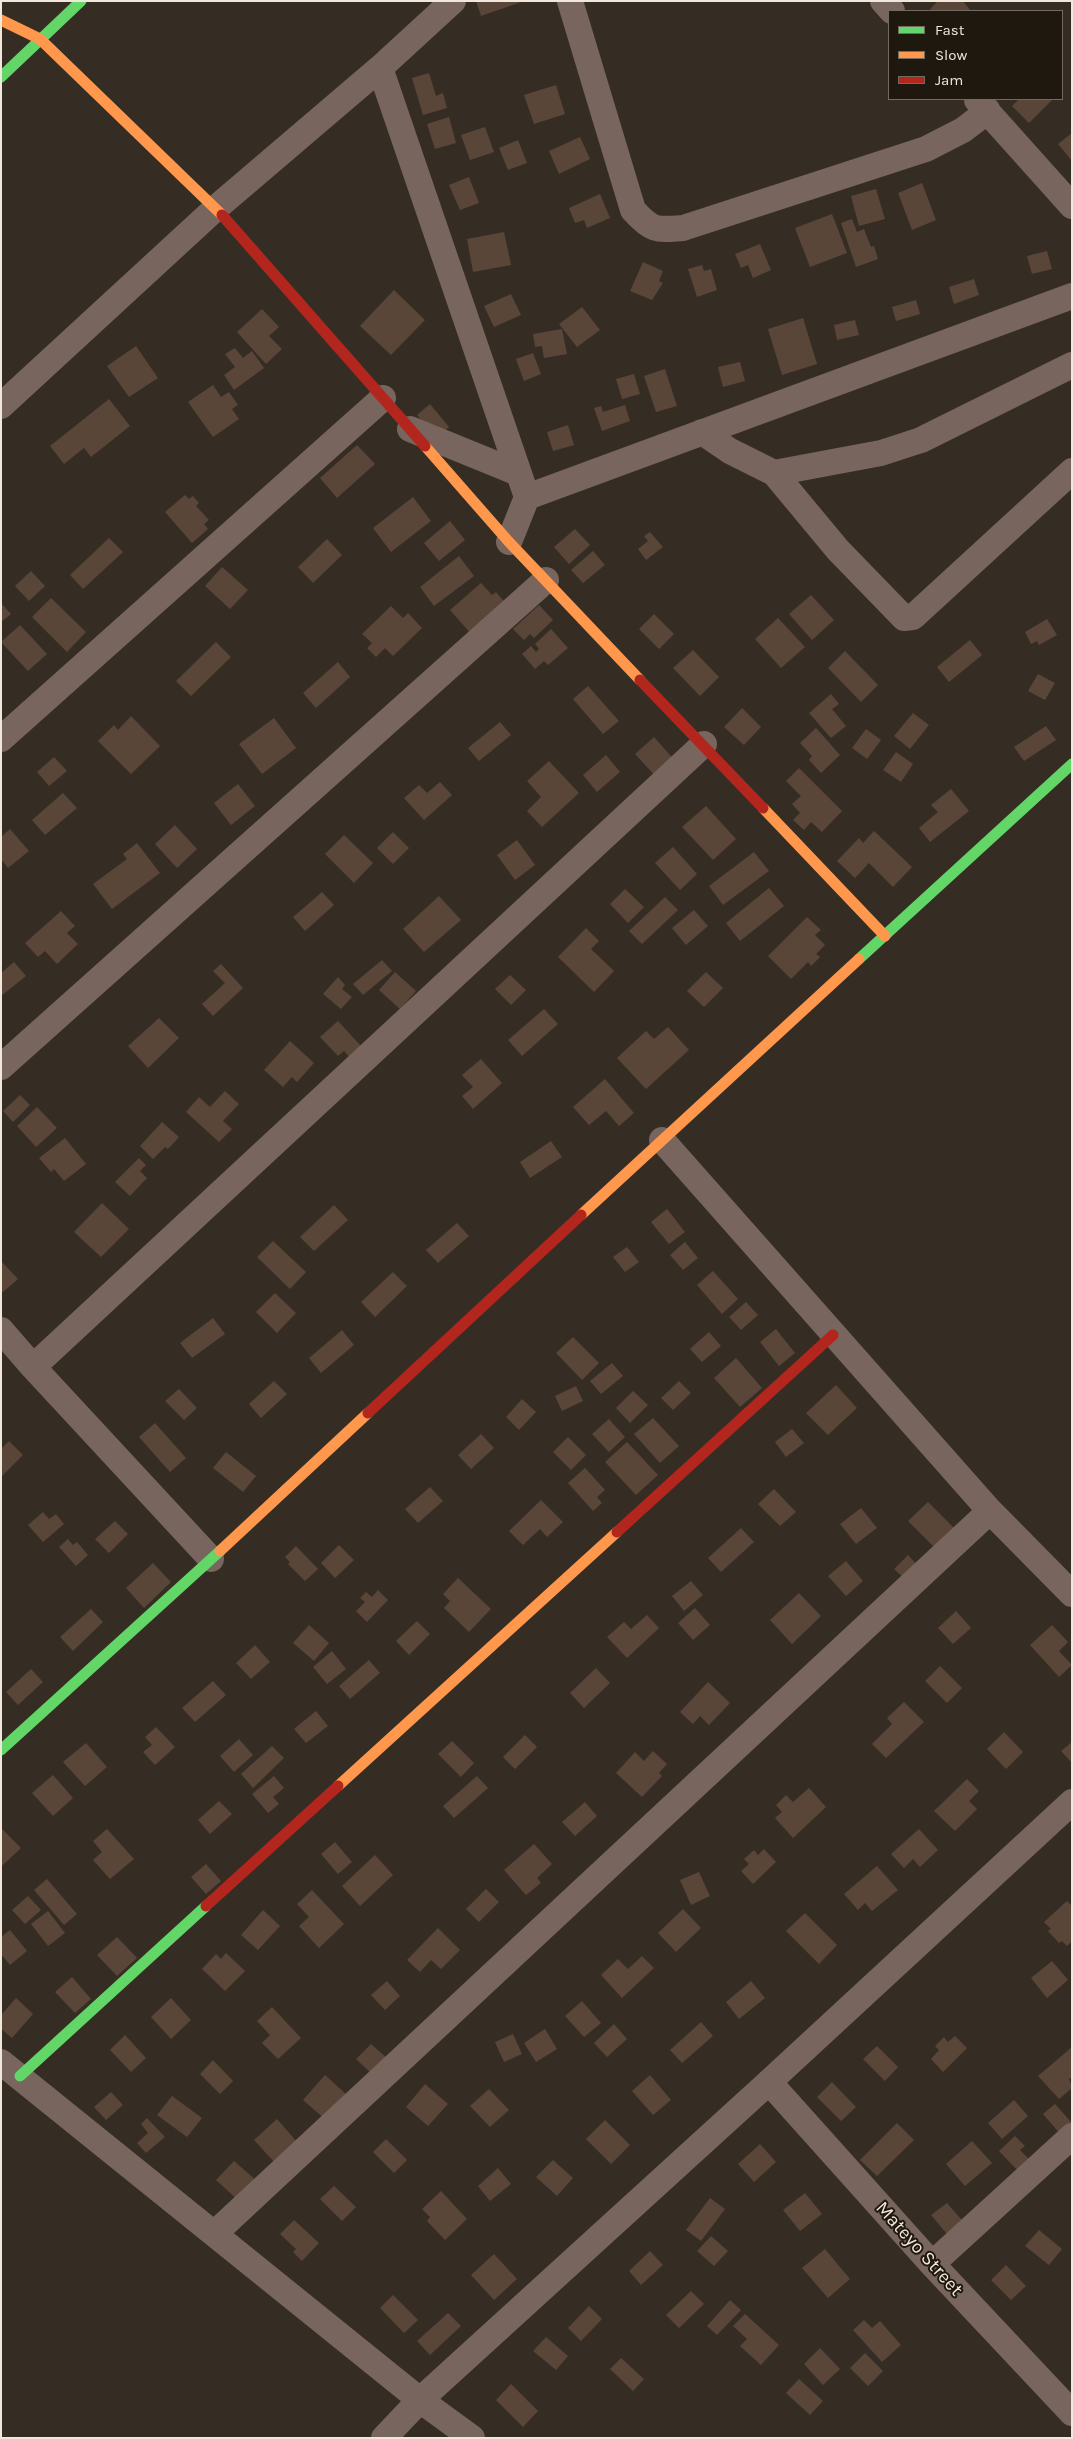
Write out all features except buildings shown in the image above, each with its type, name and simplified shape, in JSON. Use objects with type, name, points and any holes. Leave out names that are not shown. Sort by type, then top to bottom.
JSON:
[{"type":"street","points":[[1,77],[81,1]]},
{"type":"street","points":[[1,406],[216,208],[380,68],[454,1]]},
{"type":"street","points":[[570,1],[633,210],[647,226],[663,229],[683,228],[926,149],[964,130],[982,105],[1072,206]]},
{"type":"street","points":[[882,1],[891,10]]},
{"type":"street","points":[[1,20],[40,40],[216,208],[509,542],[704,744],[885,936]]},
{"type":"street","points":[[380,68],[523,485],[509,542]]},
{"type":"street","points":[[410,429],[523,485],[702,432],[1072,296]]},
{"type":"street","points":[[774,473],[880,453],[921,440],[1072,365]]},
{"type":"street","points":[[1,739],[383,398]]},
{"type":"street","points":[[702,432],[730,451],[774,473],[838,550],[904,618],[909,619],[913,618],[1072,471]]},
{"type":"street","points":[[1,1067],[546,580]]},
{"type":"street","points":[[33,1367],[704,744]]},
{"type":"street","points":[[5,1739],[211,1559],[662,1140],[885,936],[1068,774]]},
{"type":"street","points":[[662,1140],[990,1511],[1072,1594]]},
{"type":"street","points":[[1,1330],[211,1559]]},
{"type":"street","points":[[472,2438],[420,2400],[10,2069],[833,1335]]},
{"type":"street","points":[[214,2234],[990,1511]]},
{"type":"street","points":[[384,2438],[420,2400],[769,2082],[1072,1802]]},
{"type":"street","name":"Mateyo Street","points":[[769,2082],[932,2264],[1072,2413]]},
{"type":"street","points":[[932,2264],[1072,2136]]},
{"type":"traffic: fast","points":[[1,77],[81,1]]},
{"type":"traffic: fast","points":[[859,959],[1072,764]]},
{"type":"traffic: fast","points":[[1,1750],[220,1551]]},
{"type":"traffic: fast","points":[[20,2076],[206,1906]]},
{"type":"traffic: slow","points":[[1,20],[40,39],[222,215]]},
{"type":"traffic: slow","points":[[425,446],[509,542],[640,680]]},
{"type":"traffic: slow","points":[[763,808],[885,936]]},
{"type":"traffic: slow","points":[[581,1215],[859,959]]},
{"type":"traffic: slow","points":[[220,1551],[368,1413]]},
{"type":"traffic: slow","points":[[338,1786],[617,1532]]},
{"type":"traffic: jam","points":[[222,215],[425,446]]},
{"type":"traffic: jam","points":[[640,680],[763,808]]},
{"type":"traffic: jam","points":[[368,1413],[581,1215]]},
{"type":"traffic: jam","points":[[617,1532],[833,1335]]},
{"type":"traffic: jam","points":[[206,1906],[338,1786]]}]
